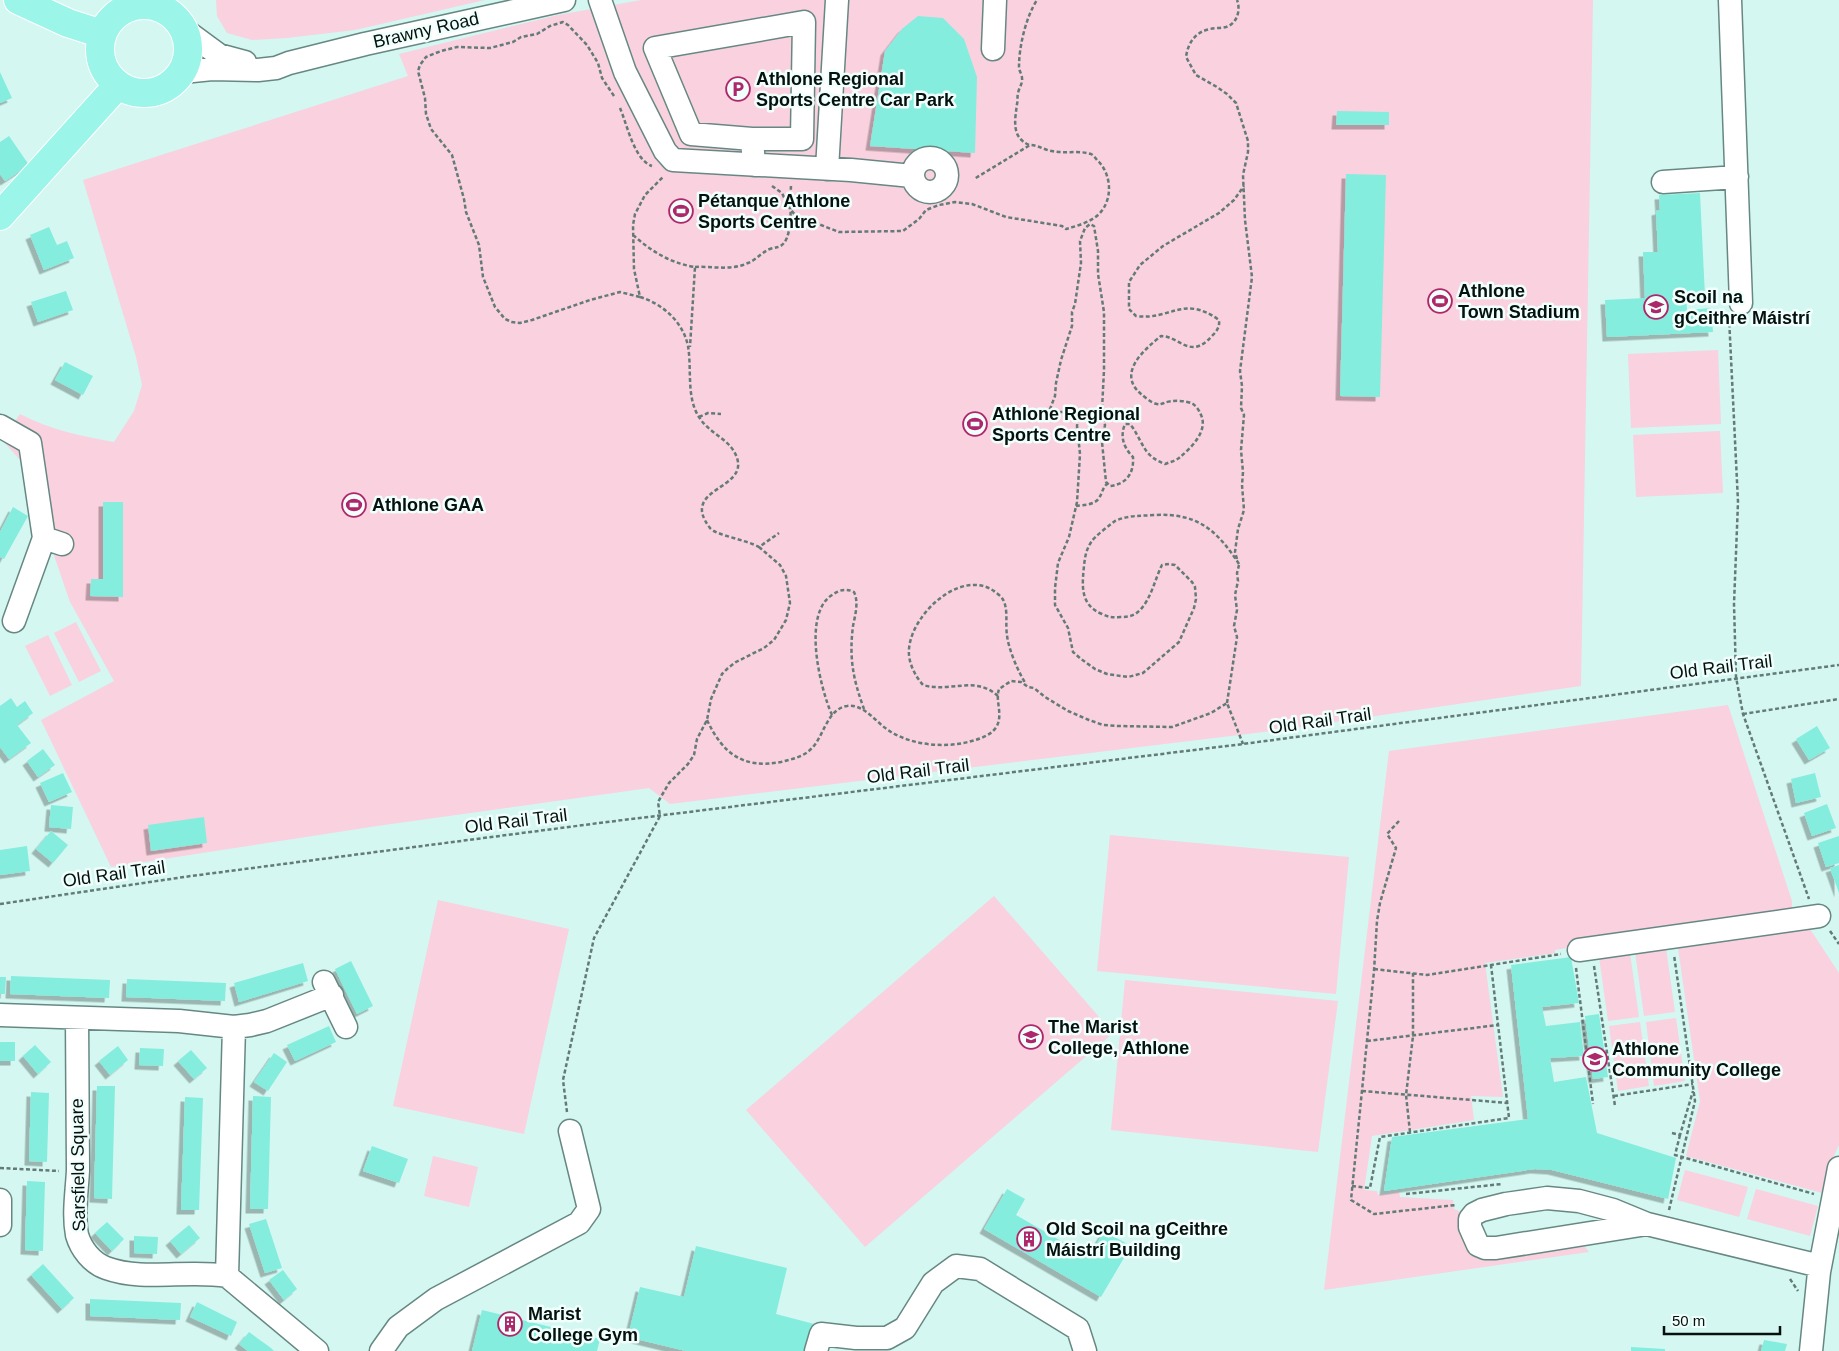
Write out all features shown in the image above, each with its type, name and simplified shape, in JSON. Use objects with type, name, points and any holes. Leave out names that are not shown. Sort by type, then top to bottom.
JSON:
[{"type":"main road","points":[[34,3],[68,23],[102,34]]},
{"type":"main road","points":[[136,5],[167,5],[185,30],[189,44],[188,58],[183,72],[174,83],[161,91],[146,94],[131,92],[118,85],[108,75],[102,62],[100,48],[102,34],[110,21],[121,11],[136,5]]},
{"type":"main road","points":[[0,216],[118,85]]},
{"type":"street","name":"Brawny Road","points":[[183,72],[212,69],[258,70],[276,68],[289,63],[440,27],[564,0]]},
{"type":"street","points":[[600,0],[624,72],[665,151],[673,160],[912,176]]},
{"type":"street","points":[[826,169],[836,0]]},
{"type":"street","points":[[993,49],[995,0]]},
{"type":"street","points":[[1730,0],[1740,303]]},
{"type":"street","points":[[804,22],[802,139],[752,139],[691,134],[655,48],[804,22]]},
{"type":"street","name":"Brawny Road","points":[[185,30],[225,57],[249,62],[289,63]]},
{"type":"street","points":[[803,86],[831,89]]},
{"type":"street","points":[[752,139],[754,165]]},
{"type":"street","points":[[1663,182],[1737,177]]},
{"type":"street","points":[[0,426],[30,443],[53,541],[14,621]]},
{"type":"street","points":[[1582,950],[1819,916]]},
{"type":"street","points":[[0,1015],[179,1021],[234,1027],[267,1020],[328,988],[346,1027]]},
{"type":"street","name":"Sarsfield Square","points":[[77,1018],[78,1172],[76,1216],[78,1237],[84,1250],[95,1262],[106,1268],[139,1274],[211,1274],[227,1276]]},
{"type":"street","points":[[234,1027],[227,1276],[316,1351]]},
{"type":"street","points":[[381,1351],[398,1327],[436,1299],[579,1223],[589,1209],[570,1131]]},
{"type":"street","points":[[1811,1351],[1820,1266],[1839,1168]]},
{"type":"street","points":[[1647,1224],[1496,1248],[1485,1248],[1478,1244],[1470,1226],[1470,1219],[1474,1214],[1482,1210],[1506,1204],[1547,1198],[1579,1201],[1613,1210],[1647,1224],[1725,1241],[1820,1266]]},
{"type":"street","points":[[0,1200],[0,1225]]},
{"type":"street","points":[[816,1351],[821,1334],[856,1338],[887,1338],[905,1328],[933,1283],[956,1266],[980,1270],[1078,1329],[1084,1351]]},
{"type":"path","points":[[1030,145],[1023,142],[1019,137],[1014,125],[1014,117],[1022,78],[1019,65],[1023,33],[1037,0]]},
{"type":"path","points":[[1237,0],[1239,8],[1234,22],[1228,26],[1211,28],[1196,35],[1189,44],[1186,57],[1196,75],[1217,86],[1236,103],[1248,141],[1248,152],[1243,175],[1245,220],[1252,277],[1240,371],[1242,386],[1241,408],[1244,415],[1241,450],[1244,510],[1238,529],[1235,552],[1239,564],[1235,595],[1236,621],[1234,626],[1237,637],[1227,704],[1243,744]]},
{"type":"path","points":[[550,26],[537,34],[521,37],[513,42],[490,48],[457,47],[441,51],[426,57],[418,71],[420,85],[425,98],[426,114],[432,130],[452,155],[466,212],[479,245],[483,278],[495,307],[506,319],[520,323],[620,292],[652,301],[673,317],[681,326],[690,354]]},
{"type":"path","points":[[633,235],[656,253],[671,260],[695,267],[726,268],[749,263],[770,249],[779,247],[785,242],[788,232],[791,167]]},
{"type":"path","points":[[640,297],[634,269],[633,225],[637,209],[651,187],[664,175]]},
{"type":"path","points":[[1239,564],[1227,545],[1192,518],[1170,514],[1141,515],[1128,516],[1113,522],[1092,539],[1084,557],[1083,590],[1088,606],[1094,611],[1110,617],[1129,618],[1145,604],[1162,565],[1169,564],[1175,565],[1192,582],[1195,587],[1196,599],[1185,631],[1179,642],[1143,673],[1128,677],[1107,674],[1088,664],[1073,652],[1068,628],[1055,605],[1055,588],[1058,564],[1069,537],[1076,506],[1080,454],[1077,428],[1079,412],[1054,412],[1050,409],[1055,396],[1061,360],[1072,326],[1072,312],[1075,304],[1081,263],[1080,241],[1085,228],[1090,224],[1094,226],[1097,238],[1098,274],[1104,312],[1102,409],[1105,425],[1102,442],[1106,482],[1110,486],[1118,485],[1129,478],[1131,472],[1133,457],[1125,445],[1122,436],[1125,424],[1130,424],[1149,455],[1165,464],[1177,459],[1190,448],[1201,430],[1202,416],[1194,404],[1176,400],[1159,405],[1137,391],[1133,385],[1132,370],[1139,356],[1161,336],[1168,336],[1186,346],[1200,346],[1212,337],[1220,326],[1219,320],[1210,314],[1190,308],[1152,316],[1136,316],[1129,309],[1129,282],[1140,265],[1159,248],[1219,213],[1234,200],[1244,186]]},
{"type":"path","points":[[570,1131],[563,1080],[594,938],[660,816],[658,802],[669,783],[688,764],[694,755],[697,739],[707,720],[716,686],[728,668],[764,648],[774,640],[786,620],[790,603],[786,576],[780,565],[759,547],[746,540],[713,532],[702,514],[704,500],[710,493],[732,479],[738,462],[729,444],[702,423],[692,402],[690,354],[695,267]]},
{"type":"path","points":[[1740,303],[1729,314],[1738,502],[1734,604],[1736,677],[1743,714],[1812,906],[1839,944]]},
{"type":"path","points":[[699,417],[708,413],[721,414]]},
{"type":"path","points":[[1076,506],[1092,504],[1099,499],[1103,488],[1108,483]]},
{"type":"path","points":[[759,547],[778,533]]},
{"type":"path","points":[[998,696],[981,685],[939,688],[923,685],[914,672],[908,654],[916,628],[935,601],[948,592],[967,585],[985,585],[1002,598],[1006,608],[1007,638],[1022,677],[1028,687]]},
{"type":"path","points":[[832,715],[818,668],[817,620],[823,602],[833,594],[843,590],[854,592],[856,600],[851,659],[853,678],[865,710],[873,720],[897,735],[920,742],[952,745],[988,736],[996,727],[1000,712],[999,689],[1011,681],[1022,682],[1057,704],[1103,725],[1166,726],[1172,728],[1211,713],[1227,704]]},
{"type":"path","name":"Old Rail Trail","points":[[0,904],[191,876],[1243,744],[1736,677],[1839,665]]},
{"type":"path","points":[[1743,714],[1839,699]]},
{"type":"path","points":[[707,720],[714,736],[732,755],[754,763],[772,763],[799,757],[808,752],[820,738],[836,710],[846,706],[857,706],[865,710]]},
{"type":"path","points":[[1399,821],[1387,834],[1396,848],[1380,903],[1377,921],[1351,1200],[1374,1214],[1458,1205]]},
{"type":"path","points":[[1669,1211],[1695,1101],[1672,936]]},
{"type":"path","points":[[1374,969],[1427,975],[1582,950]]},
{"type":"path","points":[[1582,950],[1615,1106]]},
{"type":"path","points":[[1582,950],[1594,1104]]},
{"type":"path","points":[[1352,1186],[1370,1188],[1380,1137],[1509,1118],[1491,965]]},
{"type":"path","points":[[1410,1132],[1406,1094],[1413,1036],[1412,973]]},
{"type":"path","points":[[1367,1041],[1498,1025]]},
{"type":"path","points":[[1614,1096],[1693,1084]]},
{"type":"path","points":[[1693,1090],[1675,1155],[1820,1196]]},
{"type":"path","points":[[1362,1091],[1508,1103]]},
{"type":"path","points":[[1672,1133],[1680,1135]]},
{"type":"path","points":[[0,1168],[78,1172]]},
{"type":"path","points":[[1785,1274],[1800,1294]]},
{"type":"shaded area","points":[[216,0],[485,0],[355,30],[252,40],[227,33],[217,16]]},
{"type":"shaded area","points":[[641,0],[1593,0],[1581,686],[1280,730],[670,804],[649,788],[377,826],[111,867],[41,720],[114,681],[70,602],[22,462],[2,440],[20,414],[54,428],[114,442],[134,411],[142,385],[136,357],[83,180],[408,76],[399,54],[558,15]]},
{"type":"shaded area","points":[[1718,350],[1721,424],[1631,428],[1628,354]]},
{"type":"shaded area","points":[[1720,431],[1723,493],[1636,497],[1633,435]]},
{"type":"shaded area","points":[[76,622],[101,671],[79,682],[54,633]]},
{"type":"shaded area","points":[[48,635],[72,685],[50,696],[25,646]]},
{"type":"shaded area","points":[[1728,705],[1792,901],[1792,909],[1555,950],[1555,953],[1485,963],[1503,1097],[1471,1096],[1474,1120],[1372,1136],[1364,1190],[1377,1191],[1378,1195],[1399,1192],[1400,1197],[1453,1200],[1454,1209],[1461,1212],[1460,1230],[1468,1247],[1578,1245],[1585,1247],[1589,1252],[1324,1290],[1389,751]]},
{"type":"shaded area","points":[[1110,835],[1349,857],[1336,994],[1097,971]]},
{"type":"shaded area","points":[[994,896],[1113,1033],[865,1247],[746,1110]]},
{"type":"shaded area","points":[[438,900],[569,929],[524,1134],[393,1106]]},
{"type":"shaded area","points":[[1797,925],[1810,929],[1839,973],[1839,1145],[1833,1158],[1826,1194],[1686,1156],[1700,1101],[1677,941]]},
{"type":"shaded area","points":[[1666,948],[1675,1012],[1644,1016],[1635,952]]},
{"type":"shaded area","points":[[1630,953],[1639,1017],[1608,1021],[1599,957]]},
{"type":"shaded area","points":[[1125,980],[1338,1001],[1318,1152],[1111,1130]]},
{"type":"shaded area","points":[[1676,1018],[1685,1081],[1654,1086],[1646,1022]]},
{"type":"shaded area","points":[[1640,1022],[1649,1086],[1618,1091],[1609,1026]]},
{"type":"shaded area","points":[[433,1156],[478,1167],[469,1207],[424,1196]]},
{"type":"shaded area","points":[[1685,1170],[1748,1187],[1739,1217],[1677,1200]]},
{"type":"shaded area","points":[[1756,1189],[1818,1206],[1810,1236],[1747,1219]]},
{"type":"building","points":[[918,16],[943,18],[964,39],[977,77],[975,153],[870,146],[885,51],[902,29]]},
{"type":"building","points":[[0,72],[12,98],[0,103]]},
{"type":"building","points":[[1337,111],[1389,112],[1389,125],[1336,125]]},
{"type":"building","points":[[9,136],[29,165],[5,181],[0,174],[0,142]]},
{"type":"building","points":[[1346,174],[1386,175],[1380,397],[1340,396]]},
{"type":"building","points":[[1700,193],[1705,296],[1686,297],[1687,310],[1711,308],[1713,332],[1607,337],[1605,300],[1645,298],[1643,252],[1658,252],[1656,211],[1660,210],[1659,195]]},
{"type":"building","points":[[49,227],[57,245],[67,241],[74,258],[44,270],[30,235]]},
{"type":"building","points":[[66,291],[73,310],[38,322],[31,302]]},
{"type":"building","points":[[65,362],[93,376],[83,395],[55,380]]},
{"type":"building","points":[[103,502],[123,502],[123,597],[90,596],[91,579],[103,579]]},
{"type":"building","points":[[13,507],[28,516],[4,559],[0,557],[0,532]]},
{"type":"building","points":[[11,698],[17,707],[25,701],[33,713],[17,725],[31,743],[9,759],[0,747],[0,706]]},
{"type":"building","points":[[1817,726],[1830,748],[1809,760],[1796,739]]},
{"type":"building","points":[[43,749],[55,765],[38,777],[27,761]]},
{"type":"building","points":[[63,773],[72,792],[49,802],[40,783]]},
{"type":"building","points":[[1815,773],[1821,797],[1796,803],[1791,779]]},
{"type":"building","points":[[1827,804],[1836,828],[1812,836],[1804,813]]},
{"type":"building","points":[[51,805],[73,807],[71,829],[49,827]]},
{"type":"building","points":[[204,817],[207,843],[151,851],[148,825]]},
{"type":"building","points":[[51,831],[68,845],[53,863],[36,849]]},
{"type":"building","points":[[1839,836],[1839,863],[1826,867],[1818,843]]},
{"type":"building","points":[[27,846],[30,871],[0,875],[0,850]]},
{"type":"building","points":[[1839,865],[1839,893],[1830,868]]},
{"type":"building","points":[[1571,957],[1579,1003],[1542,1007],[1546,1026],[1580,1022],[1584,1056],[1550,1058],[1554,1082],[1586,1077],[1597,1133],[1676,1158],[1668,1199],[1552,1170],[1535,1169],[1384,1191],[1392,1137],[1528,1119],[1511,965]]},
{"type":"building","points":[[351,961],[373,1006],[357,1014],[335,969]]},
{"type":"building","points":[[303,963],[308,981],[239,1002],[234,983]]},
{"type":"building","points":[[11,976],[110,980],[109,998],[10,994]]},
{"type":"building","points":[[0,977],[6,977],[5,994],[0,994]]},
{"type":"building","points":[[127,979],[226,983],[225,1001],[126,997]]},
{"type":"building","points":[[1599,1014],[1608,1077],[1593,1079],[1585,1016]]},
{"type":"building","points":[[329,1026],[336,1042],[295,1061],[287,1045]]},
{"type":"building","points":[[0,1042],[15,1042],[15,1061],[0,1061]]},
{"type":"building","points":[[35,1045],[51,1062],[38,1074],[23,1056]]},
{"type":"building","points":[[118,1046],[128,1060],[110,1075],[99,1061]]},
{"type":"building","points":[[140,1048],[164,1049],[163,1066],[139,1065]]},
{"type":"building","points":[[191,1050],[207,1068],[194,1079],[178,1061]]},
{"type":"building","points":[[274,1053],[287,1062],[268,1091],[254,1082]]},
{"type":"building","points":[[97,1086],[115,1086],[112,1199],[94,1198]]},
{"type":"building","points":[[31,1092],[49,1093],[47,1162],[29,1161]]},
{"type":"building","points":[[253,1096],[271,1097],[268,1209],[250,1209]]},
{"type":"building","points":[[185,1097],[203,1098],[199,1210],[181,1210]]},
{"type":"building","points":[[372,1146],[408,1159],[399,1183],[363,1171]]},
{"type":"building","points":[[27,1181],[45,1182],[43,1251],[25,1250]]},
{"type":"building","name":"Old Scoil na gCeithre Máistrí Building","points":[[1007,1189],[1025,1199],[1016,1215],[1089,1257],[1104,1231],[1131,1246],[1101,1297],[984,1229]]},
{"type":"building","points":[[266,1219],[282,1268],[265,1273],[249,1224]]},
{"type":"building","points":[[107,1222],[124,1239],[112,1251],[95,1233]]},
{"type":"building","points":[[189,1225],[200,1238],[181,1254],[170,1241]]},
{"type":"building","points":[[134,1236],[158,1237],[157,1254],[134,1253]]},
{"type":"building","points":[[696,1246],[787,1268],[776,1314],[818,1325],[812,1351],[686,1351],[628,1337],[640,1287],[684,1297]]},
{"type":"building","points":[[43,1264],[74,1298],[62,1309],[31,1275]]},
{"type":"building","points":[[283,1270],[297,1289],[284,1300],[269,1280]]},
{"type":"building","points":[[90,1299],[181,1303],[180,1320],[90,1316]]},
{"type":"building","points":[[197,1302],[237,1322],[231,1336],[190,1317]]},
{"type":"building","name":"Marist College Gym","points":[[482,1310],[600,1339],[597,1351],[472,1351]]},
{"type":"building","points":[[249,1332],[274,1351],[248,1351],[239,1344]]},
{"type":"building","points":[[1764,1340],[1787,1344],[1785,1351],[1761,1351]]},
{"type":"building","points":[[1631,1347],[1665,1349],[1665,1351],[1631,1351]]},
{"type":"place","name":"Athlone Regional Sports Centre Car Park","points":[[738,89]]},
{"type":"place","name":"Pétanque Athlone Sports Centre","points":[[681,211]]},
{"type":"place","name":"Athlone Town Stadium","points":[[1440,301]]},
{"type":"place","name":"Scoil na gCeithre Máistrí","points":[[1656,307]]},
{"type":"place","name":"Athlone Regional Sports Centre","points":[[975,424]]},
{"type":"place","name":"Athlone GAA","points":[[354,505]]},
{"type":"place","name":"The Marist College, Athlone","points":[[1031,1037]]},
{"type":"place","name":"Athlone Community College","points":[[1595,1059]]},
{"type":"place","name":"Old Scoil na gCeithre Máistrí Building","points":[[1029,1239]]},
{"type":"place","name":"Marist College Gym","points":[[510,1324]]}]
